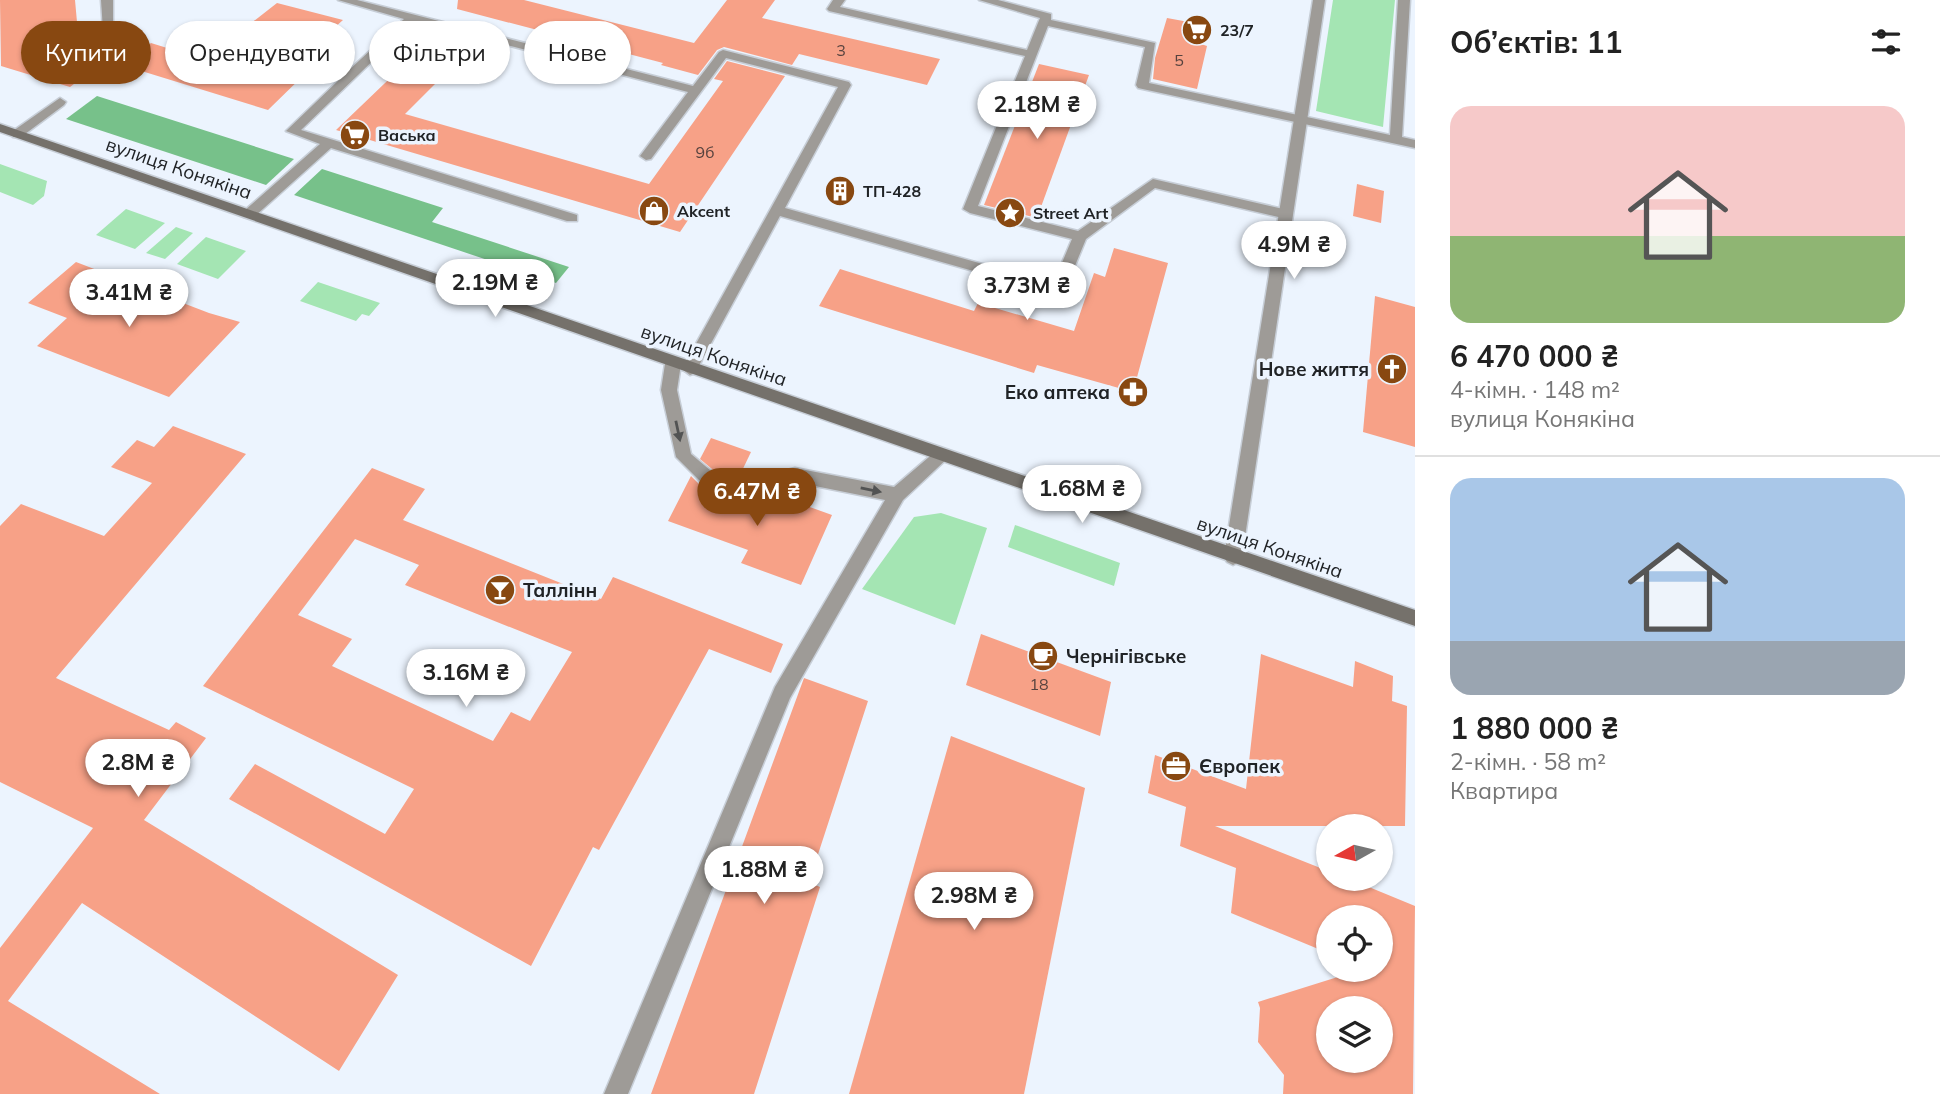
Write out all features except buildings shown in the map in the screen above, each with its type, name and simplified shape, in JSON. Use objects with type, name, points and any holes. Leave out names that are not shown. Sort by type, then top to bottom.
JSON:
[{"type":"main road","name":"вулиця Конякіна","points":[[0,128],[1415,618]]},
{"type":"street","points":[[107,0],[108,21]]},
{"type":"street","points":[[344,0],[696,90]]},
{"type":"street","points":[[839,0],[833,9],[1031,54]]},
{"type":"street","points":[[985,0],[1047,16],[970,209],[1080,236]]},
{"type":"street","points":[[1396,140],[1404,0]]},
{"type":"street","points":[[1233,557],[1301,120],[1315,1]]},
{"type":"street","points":[[355,73],[411,18]]},
{"type":"street","points":[[1044,22],[1151,45],[1142,85],[1415,144]]},
{"type":"street","points":[[646,156],[723,54],[845,85],[690,369]]},
{"type":"street","points":[[343,84],[292,131],[572,218]]},
{"type":"street","points":[[17,134],[60,102]]},
{"type":"street","points":[[249,214],[329,143]]},
{"type":"street","points":[[776,209],[1058,290],[1080,236],[1153,183],[1287,214]]},
{"type":"street","points":[[673,363],[669,390],[684,457],[712,482],[745,488],[795,475],[897,495]]},
{"type":"street","points":[[616,1094],[782,693],[897,495],[942,456]]},
{"type":"green space","points":[[1333,0],[1395,0],[1383,127],[1316,111]]},
{"type":"green space","points":[[97,96],[294,159],[266,185],[66,119]]},
{"type":"green space","points":[[0,164],[47,181],[44,196],[33,205],[0,192]]},
{"type":"green space","points":[[322,169],[443,208],[432,222],[569,267],[556,283],[294,195]]},
{"type":"green space","points":[[126,209],[165,223],[135,249],[96,235]]},
{"type":"green space","points":[[176,227],[193,233],[165,259],[146,253]]},
{"type":"green space","points":[[206,237],[246,251],[218,279],[177,264]]},
{"type":"green space","points":[[318,282],[380,303],[369,316],[362,314],[356,321],[300,301]]},
{"type":"green space","points":[[941,513],[987,528],[955,625],[862,589],[914,517]]},
{"type":"green space","points":[[1015,525],[1120,563],[1114,586],[1008,547]]},
{"type":"place","name":"23/7","points":[[1197,30]]},
{"type":"place","name":"Васька","points":[[355,135]]},
{"type":"place","name":"ТП-428","points":[[840,191]]},
{"type":"place","name":"Akcent","points":[[654,211]]},
{"type":"place","name":"Street Art","points":[[1010,213]]},
{"type":"place","name":"Нове життя","points":[[1392,369]]},
{"type":"place","name":"Еко аптека","points":[[1133,392]]},
{"type":"place","name":"Таллінн","points":[[500,590]]},
{"type":"place","name":"Чернігівське","points":[[1043,656]]},
{"type":"place","name":"Європек","points":[[1176,766]]}]
